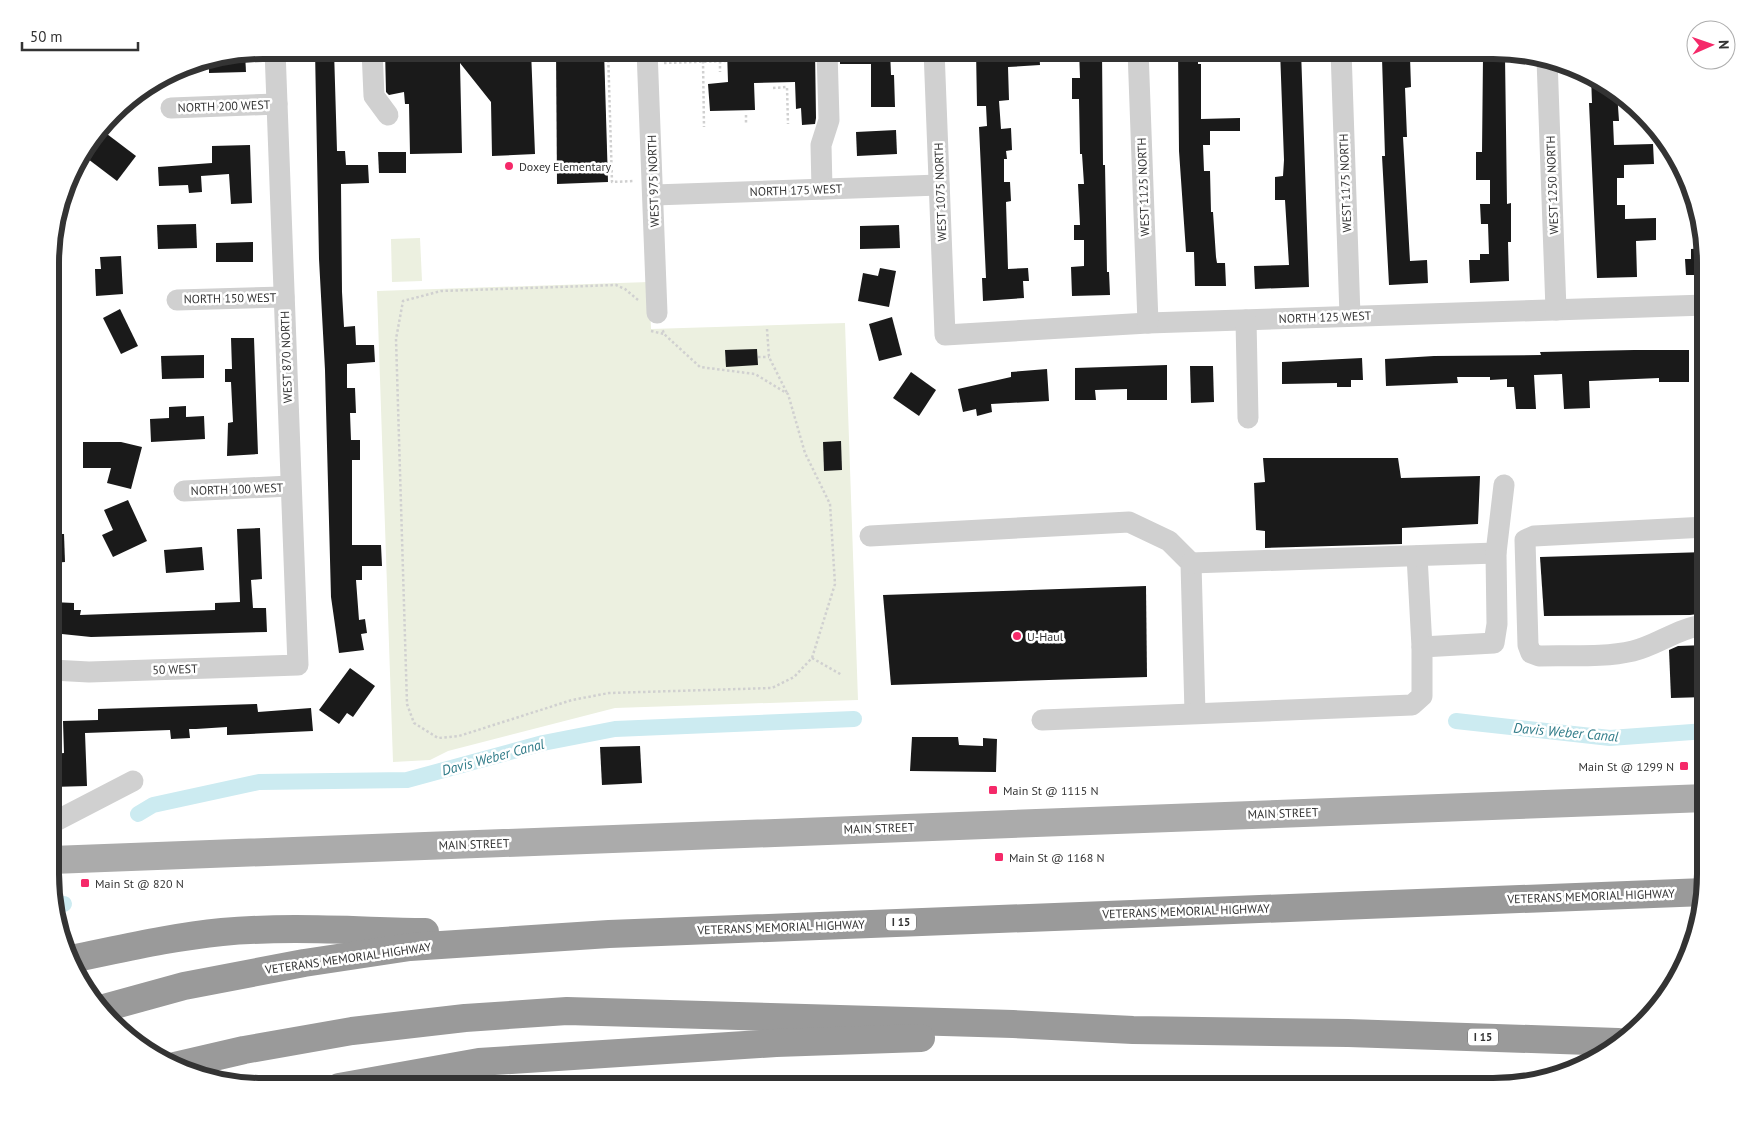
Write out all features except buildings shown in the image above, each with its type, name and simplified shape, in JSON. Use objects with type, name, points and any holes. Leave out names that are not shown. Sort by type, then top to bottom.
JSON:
[{"type":"highway","name":"VETERANS MEMORIAL HIGHWAY","points":[[108,1007],[184,986],[304,963],[391,950],[609,934],[1697,892]]},
{"type":"highway","points":[[77,958],[153,942],[222,932],[290,930],[609,934]]},
{"type":"highway","name":"I 15","points":[[186,1063],[244,1050],[352,1032],[465,1018],[567,1011],[1013,1024],[1133,1030],[1348,1033],[1610,1042]]},
{"type":"highway","points":[[389,1078],[479,1062],[776,1043],[1133,1030]]},
{"type":"main road","name":"MAIN STREET","points":[[59,860],[1697,798]]},
{"type":"street","name":"WEST 870 NORTH","points":[[275,59],[298,664]]},
{"type":"street","points":[[372,59],[374,96],[388,115]]},
{"type":"street","name":"WEST 975 NORTH","points":[[649,316],[654,196],[654,59]]},
{"type":"street","points":[[822,189],[821,145],[830,120],[827,59]]},
{"type":"street","name":"WEST 1075 NORTH","points":[[934,59],[946,335]]},
{"type":"street","name":"WEST 1125 NORTH","points":[[1138,59],[1148,323]]},
{"type":"street","name":"WEST 1175 NORTH","points":[[1341,59],[1350,316]]},
{"type":"street","name":"WEST 1250 NORTH","points":[[1547,66],[1556,310]]},
{"type":"street","name":"NORTH 200 WEST","points":[[171,108],[277,104]]},
{"type":"street","name":"NORTH 175 WEST","points":[[654,196],[939,185]]},
{"type":"street","name":"NORTH 150 WEST","points":[[177,300],[284,297]]},
{"type":"street","name":"NORTH 125 WEST","points":[[946,335],[1148,323],[1697,305]]},
{"type":"street","points":[[1246,320],[1248,418]]},
{"type":"street","name":"NORTH 100 WEST","points":[[184,491],[290,486]]},
{"type":"street","points":[[1422,647],[1494,643],[1497,624],[1496,553],[1504,486]]},
{"type":"street","points":[[870,536],[1129,522],[1169,541],[1191,563],[1195,713]]},
{"type":"street","points":[[1697,527],[1534,536],[1525,540],[1528,644],[1531,653],[1539,656],[1624,653],[1647,647],[1686,628],[1697,626]]},
{"type":"street","points":[[1191,563],[1496,553]]},
{"type":"street","points":[[1042,720],[1412,705],[1422,696],[1422,647],[1417,556]]},
{"type":"street","points":[[1497,624],[1527,623]]},
{"type":"street","name":"50 WEST","points":[[59,670],[88,672],[298,664]]},
{"type":"street","points":[[59,819],[133,780]]},
{"type":"path","points":[[608,59],[612,182],[635,181]]},
{"type":"path","points":[[670,59],[693,62],[726,61]]},
{"type":"path","points":[[720,61],[720,72]]},
{"type":"path","points":[[702,62],[704,127]]},
{"type":"path","points":[[773,88],[787,87],[788,124]]},
{"type":"path","points":[[746,115],[746,124]]},
{"type":"path","points":[[767,328],[769,357],[788,394],[805,453],[830,504],[835,584],[812,658],[794,677],[772,688],[609,693],[572,700],[459,736],[438,738],[414,724],[407,704],[396,349],[398,318],[403,301],[442,291],[616,285],[637,300],[664,334],[700,367],[755,374],[788,394]]},
{"type":"path","points":[[649,316],[654,333],[664,334]]},
{"type":"path","points":[[758,357],[769,357]]},
{"type":"path","points":[[812,658],[842,674]]},
{"type":"green space","points":[[420,238],[422,281],[392,282],[391,239]]},
{"type":"green space","points":[[649,282],[651,329],[845,323],[858,700],[615,708],[448,751],[430,760],[393,762],[377,291]]},
{"type":"waterway","name":"Davis Weber Canal","points":[[138,814],[153,805],[259,782],[407,780],[543,743],[615,729],[854,719]]},
{"type":"waterway","name":"Davis Weber Canal","points":[[1456,721],[1610,738],[1697,732]]},
{"type":"place","name":"Doxey Elementary","points":[[509,166]]},
{"type":"place","name":"U-Haul","points":[[1017,636]]},
{"type":"place","name":"Main St @ 1299 N","points":[[1684,766]]},
{"type":"place","name":"Main St @ 1115 N","points":[[993,790]]},
{"type":"place","name":"Main St @ 1168 N","points":[[999,857]]},
{"type":"place","name":"Main St @ 820 N","points":[[85,883]]}]
